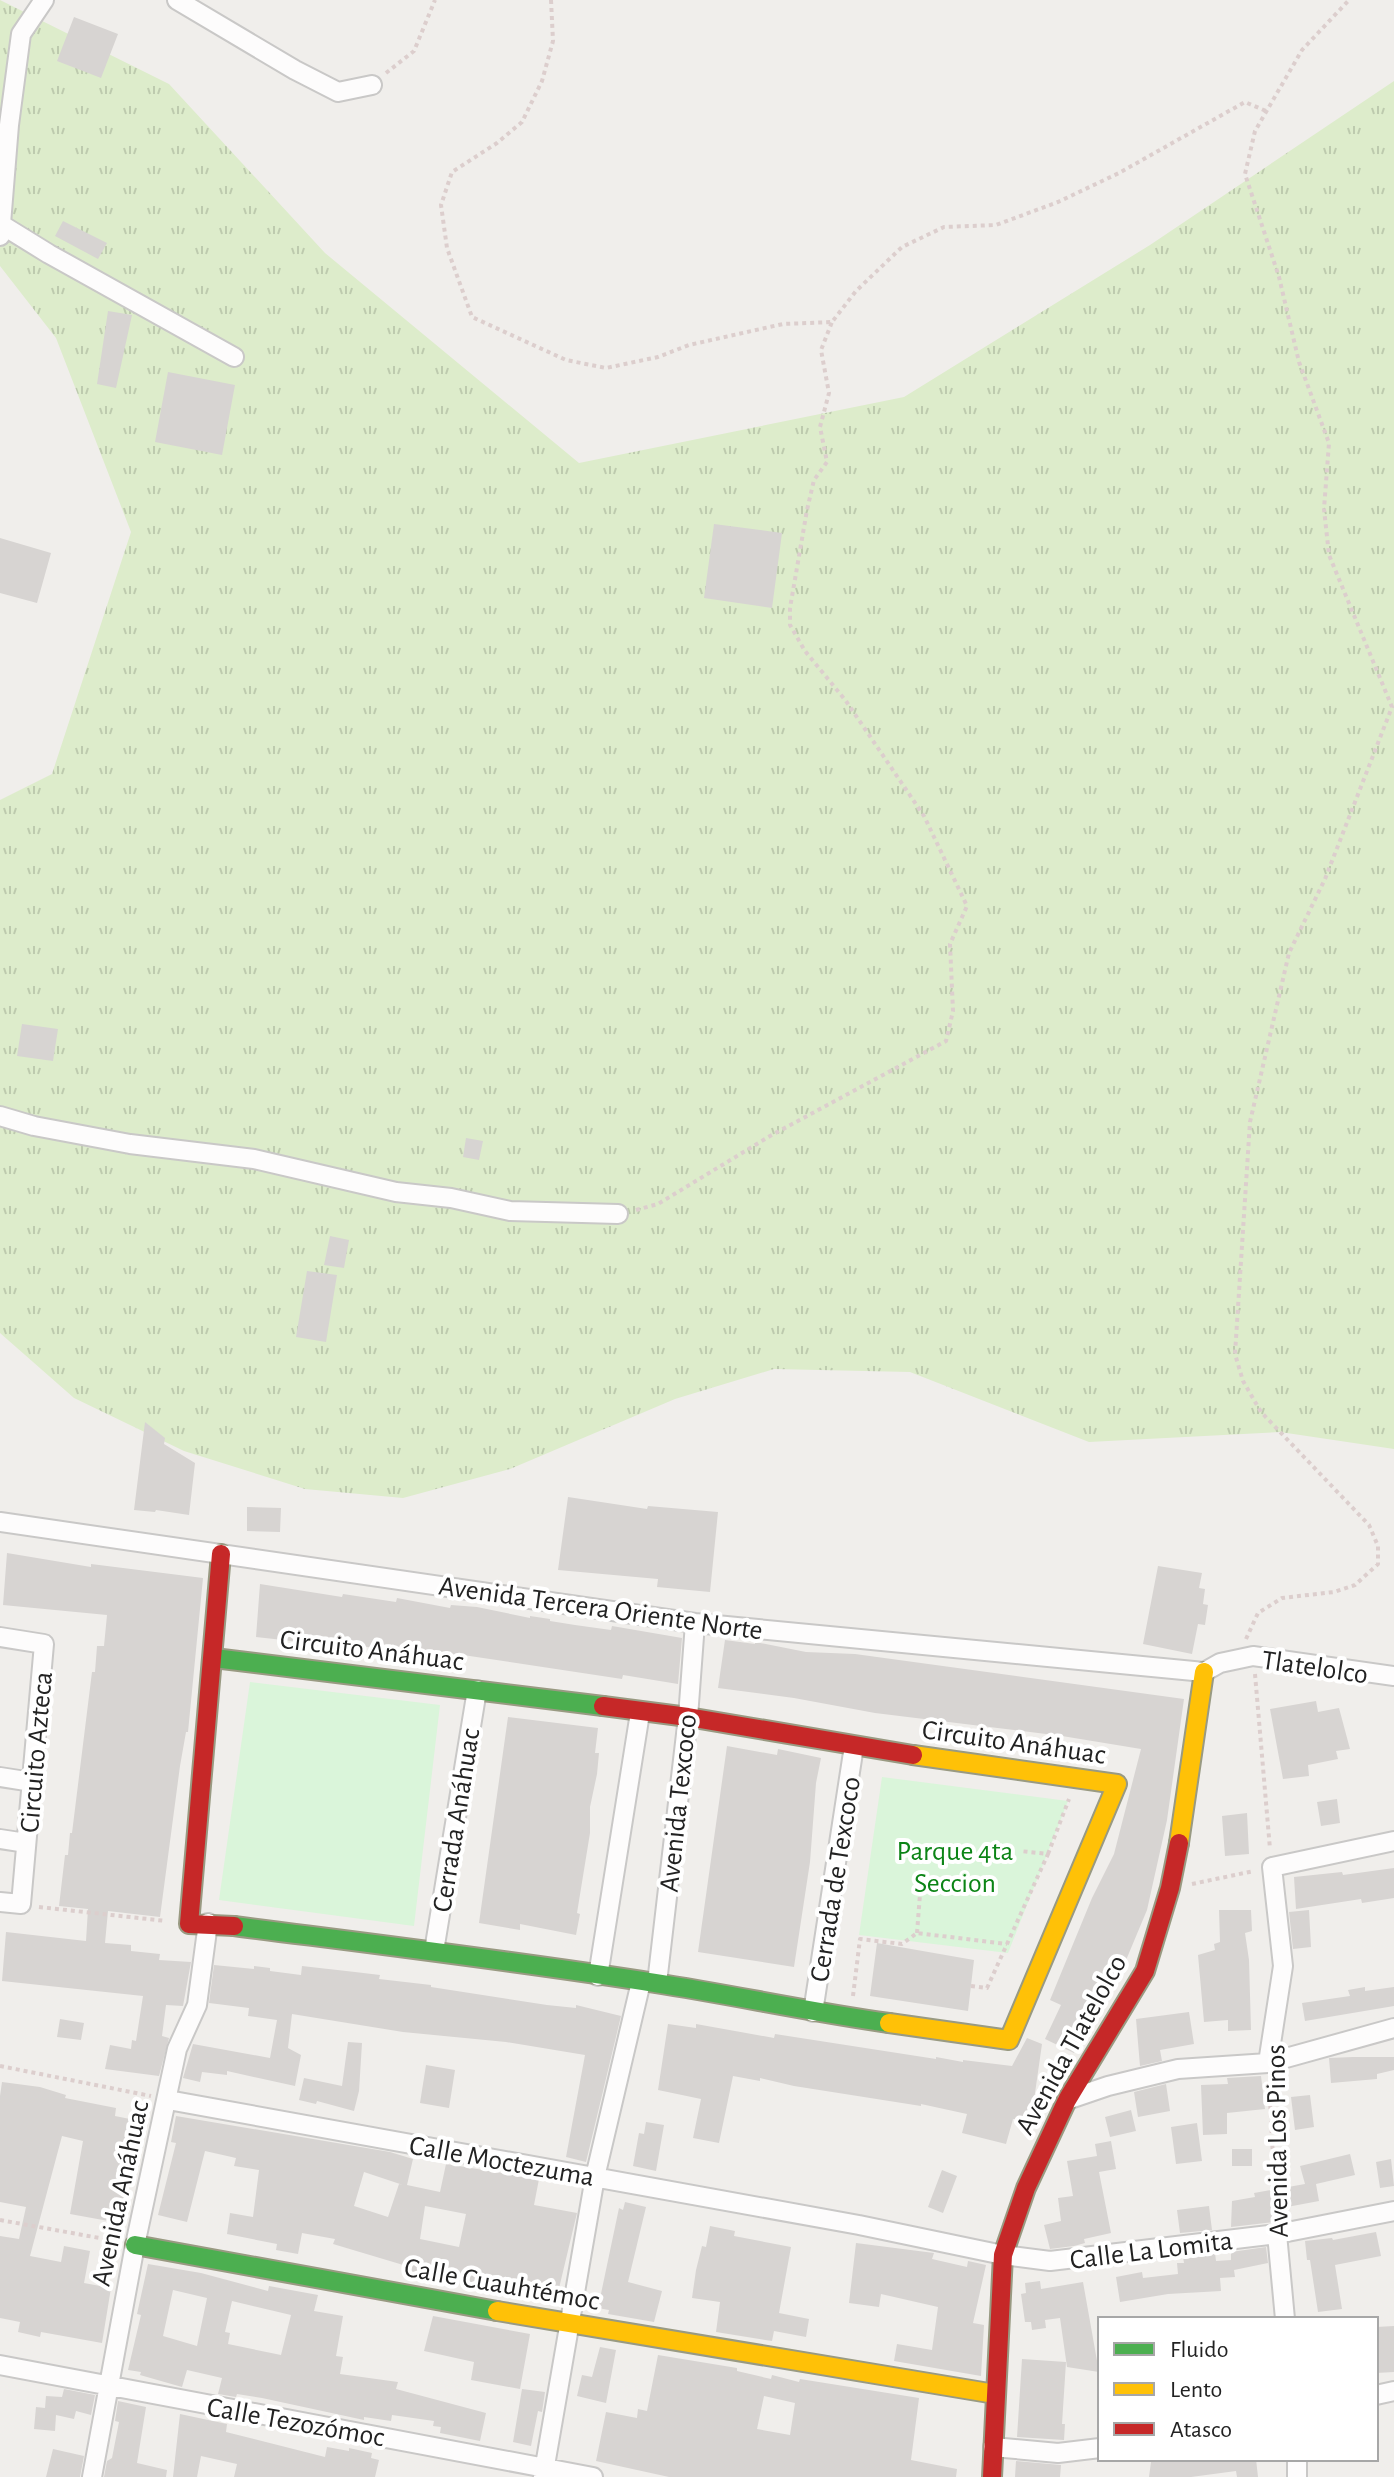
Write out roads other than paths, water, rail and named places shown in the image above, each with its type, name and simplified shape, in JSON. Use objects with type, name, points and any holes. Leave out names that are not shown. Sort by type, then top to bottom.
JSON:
[{"type":"street","points":[[44,0],[21,34],[9,125],[1,230],[234,357]]},
{"type":"street","points":[[177,0],[338,92],[372,85]]},
{"type":"street","points":[[0,1116],[34,1126],[130,1144],[254,1159],[396,1192],[451,1198],[510,1211],[618,1214]]},
{"type":"street","name":"Avenida Tercera Oriente Norte","points":[[0,1522],[695,1623],[1204,1672]]},
{"type":"street","points":[[198,1924],[221,1554]]},
{"type":"street","name":"Avenida Texcoco","points":[[544,2472],[595,2177],[649,1983],[688,1717],[695,1623]]},
{"type":"street","name":"Circuito Azteca","points":[[0,1637],[44,1644],[21,1904],[0,1902]]},
{"type":"street","name":"Tlatelolco","points":[[1204,1672],[1244,1657],[1394,1676]]},
{"type":"street","name":"Circuito Anáhuac","points":[[198,1924],[434,1951],[649,1983],[815,2002],[1009,2040],[1117,1784],[854,1746],[688,1717],[214,1658]]},
{"type":"street","name":"Avenida Tlatelolco","points":[[992,2477],[1003,2255],[1026,2188],[1067,2100],[1145,1971],[1170,1888],[1183,1823],[1204,1672]]},
{"type":"street","name":"Cerrada Anáhuac","points":[[434,1951],[477,1690]]},
{"type":"street","points":[[598,1976],[640,1713]]},
{"type":"street","name":"Cerrada de Texcoco","points":[[815,2002],[854,1746]]},
{"type":"street","points":[[0,1777],[32,1782]]},
{"type":"street","points":[[0,1839],[26,1843]]},
{"type":"street","name":"Avenida Los Pinos","points":[[1268,2063],[1283,1966],[1272,1867],[1394,1841]]},
{"type":"street","name":"Avenida Anáhuac","points":[[92,2477],[135,2245],[177,2049],[197,2005],[198,1924]]},
{"type":"street","points":[[1067,2100],[1108,2086],[1178,2069],[1268,2063],[1394,2028]]},
{"type":"street","name":"Calle Moctezuma","points":[[168,2100],[859,2225],[1003,2255]]},
{"type":"street","name":"Calle La Lomita","points":[[1003,2255],[1050,2261],[1277,2234],[1394,2211]]},
{"type":"street","name":"Avenida Los Pinos","points":[[1277,2234],[1285,2317]]},
{"type":"street","name":"Calle Cuauhtémoc","points":[[135,2245],[568,2324],[995,2394]]},
{"type":"street","name":"Calle Tezozómoc","points":[[0,2365],[544,2472],[593,2477]]},
{"type":"street","points":[[993,2447],[1058,2453],[1098,2448]]},
{"type":"park label","name":"Parque 4ta Seccion","points":[[955,1866]]}]
